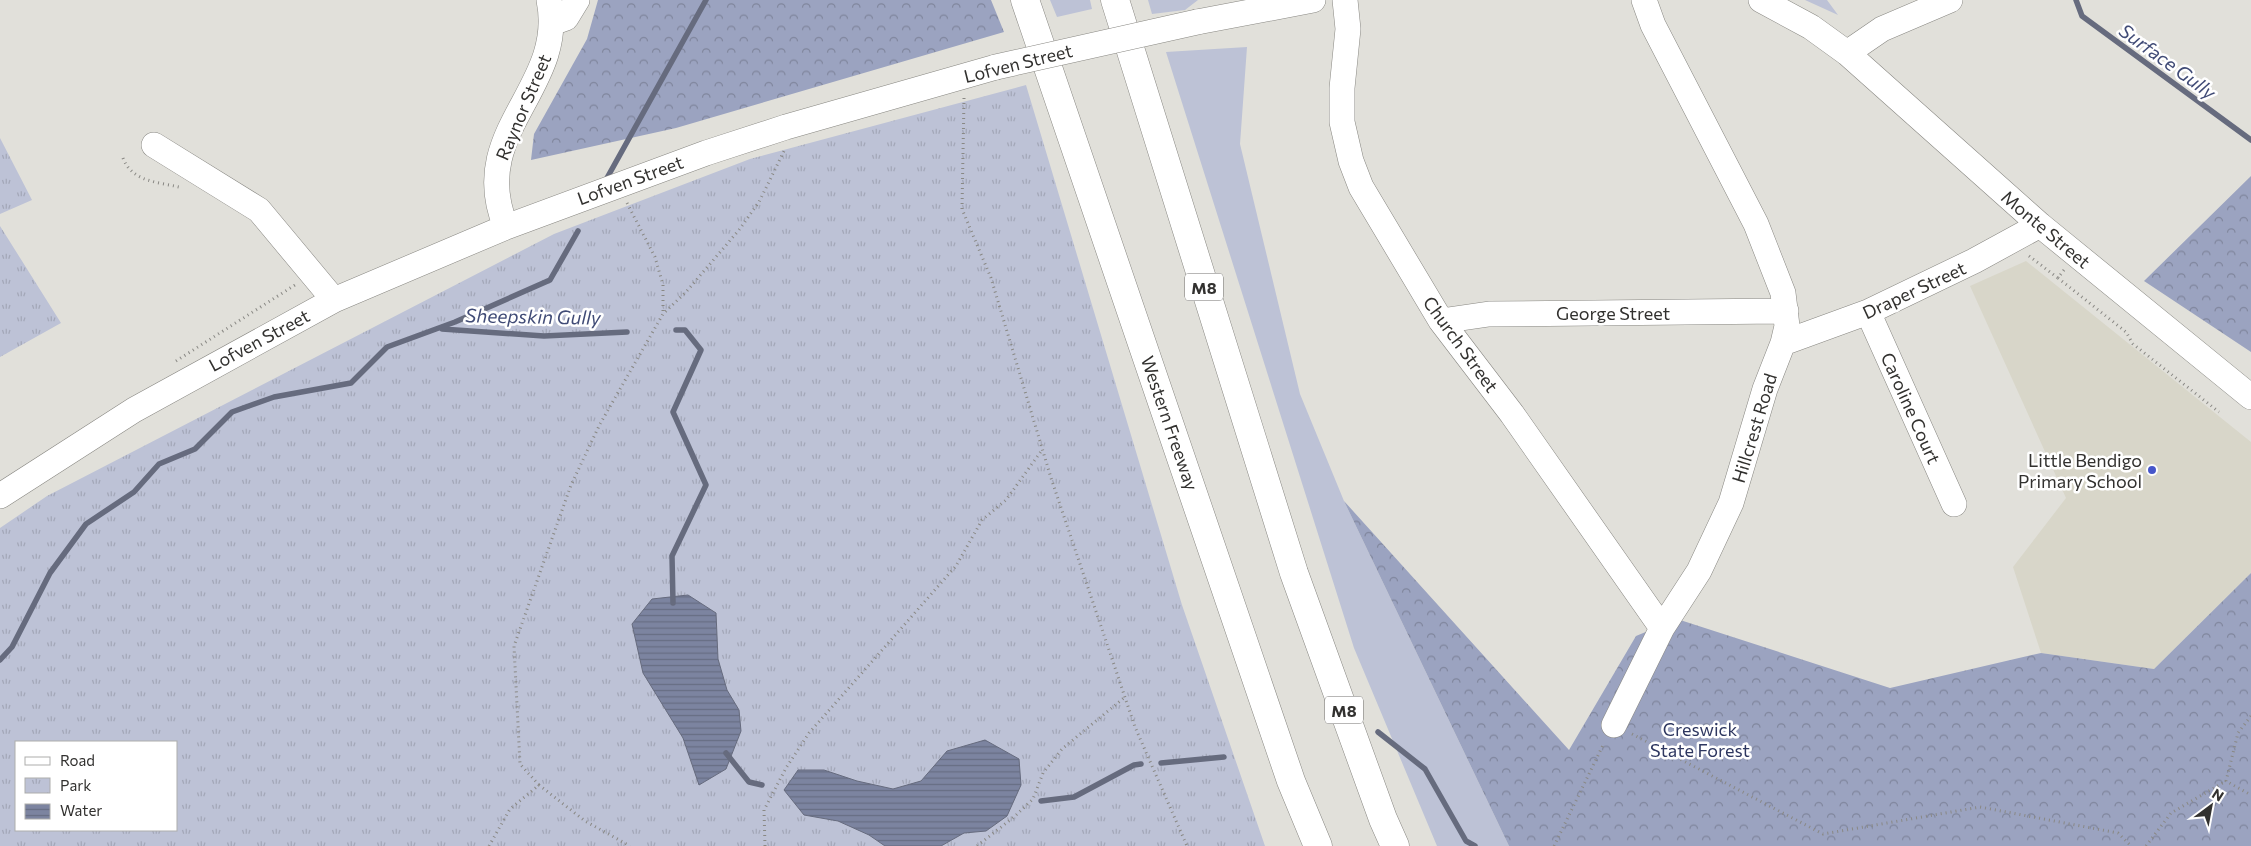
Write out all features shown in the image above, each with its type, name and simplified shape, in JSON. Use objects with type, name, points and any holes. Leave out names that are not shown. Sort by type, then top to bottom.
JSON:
[{"type":"highway","name":"Western Freeway","points":[[1025,0],[1291,781],[1318,846]]},
{"type":"highway","name":"M8","points":[[1114,0],[1294,573],[1380,810],[1395,846]]},
{"type":"street","name":"Raynor Street","points":[[506,227],[496,193],[499,155],[542,67],[550,40],[551,12],[566,18],[577,0]]},
{"type":"street","name":"Lofven Street","points":[[0,496],[142,405],[334,300],[506,227],[617,184],[786,127],[996,67],[1198,22],[1314,0]]},
{"type":"street","name":"Church Street","points":[[1345,0],[1348,29],[1343,78],[1342,116],[1351,161],[1366,196],[1441,321],[1512,414],[1662,628]]},
{"type":"street","name":"Hillcrest Road","points":[[1614,725],[1662,628],[1699,571],[1731,503],[1765,389],[1783,343],[1786,311],[1782,288],[1756,224],[1653,25],[1644,0]]},
{"type":"street","points":[[1761,0],[1811,27],[1848,53],[1882,29],[1950,0]]},
{"type":"street","name":"Monte Street","points":[[1848,53],[2040,226],[2251,396]]},
{"type":"street","points":[[154,145],[259,210],[306,281],[334,300]]},
{"type":"street","name":"Draper Street","points":[[1783,343],[1868,312],[1974,261],[2040,226]]},
{"type":"street","name":"George Street","points":[[1441,321],[1489,314],[1786,311]]},
{"type":"street","name":"Caroline Court","points":[[1868,312],[1954,504]]},
{"type":"path","points":[[960,77],[965,118],[962,209],[991,278],[1042,450],[1135,727],[1187,846]]},
{"type":"path","points":[[630,846],[585,821],[538,786],[520,764],[514,646],[571,485],[600,424],[663,314],[712,263],[759,202],[787,146],[786,127]]},
{"type":"path","points":[[123,158],[129,169],[138,176],[186,188]]},
{"type":"path","points":[[617,184],[655,258],[663,285],[663,314]]},
{"type":"path","points":[[2058,278],[2074,254]]},
{"type":"path","points":[[2024,256],[2034,258],[2126,332],[2133,344],[2219,412]]},
{"type":"path","points":[[290,277],[306,281]]},
{"type":"path","points":[[170,364],[306,281]]},
{"type":"path","points":[[765,846],[764,810],[786,768],[809,733],[956,566],[982,520],[1006,500],[1042,450]]},
{"type":"path","points":[[977,846],[1014,817],[1033,798],[1044,774],[1062,748],[1125,697]]},
{"type":"path","points":[[2146,846],[2171,813],[2226,781],[2238,733],[2251,716]]},
{"type":"path","points":[[1554,846],[1614,725],[1822,834],[1980,807],[2118,833],[2131,846]]},
{"type":"path","points":[[2226,781],[2251,795]]},
{"type":"path","points":[[489,846],[510,809],[538,786]]},
{"type":"shaded area","name":"Little Bendigo Primary School","points":[[2026,261],[2251,442],[2251,573],[2154,669],[2041,653],[2013,567],[2066,498],[1970,286]]},
{"type":"green space","points":[[598,0],[991,0],[1004,32],[676,128],[531,160],[534,134],[587,39]]},
{"type":"green space","points":[[1050,0],[1090,0],[1092,9],[1057,17]]},
{"type":"green space","points":[[1148,0],[1198,0],[1185,10],[1152,14]]},
{"type":"green space","points":[[1805,0],[1827,0],[1838,15]]},
{"type":"green space","points":[[1247,47],[1240,144],[1300,394],[1344,501],[1509,846],[1437,846],[1354,648],[1166,52]]},
{"type":"green space","points":[[1026,85],[1182,605],[1265,846],[0,846],[0,528],[47,496],[554,234],[750,159]]},
{"type":"green space","points":[[0,138],[32,200],[0,214]]},
{"type":"green space","points":[[2251,176],[2251,352],[2144,281]]},
{"type":"green space","points":[[0,226],[61,323],[0,357]]},
{"type":"green space","name":"Creswick State Forest","points":[[1344,501],[1569,750],[1636,636],[1677,619],[1890,688],[2041,653],[2154,669],[2251,573],[2251,846],[1509,846]]},
{"type":"water","points":[[688,595],[716,613],[718,659],[727,690],[739,710],[741,731],[726,769],[699,785],[683,738],[643,673],[632,624],[652,599]]},
{"type":"water","points":[[985,740],[1019,759],[1021,785],[1007,816],[986,831],[964,833],[941,846],[885,846],[869,835],[838,821],[804,815],[784,790],[798,770],[824,770],[857,781],[893,789],[921,781],[947,751]]},
{"type":"waterway","points":[[607,178],[706,0]]},
{"type":"waterway","name":"Surface Gully","points":[[2076,0],[2082,16],[2251,140]]},
{"type":"waterway","points":[[0,660],[12,647],[50,573],[86,524],[134,492],[159,464],[195,449],[232,412],[274,397],[351,383],[387,347],[455,322],[550,280],[578,231]]},
{"type":"waterway","name":"Sheepskin Gully","points":[[442,329],[544,336],[627,332]]},
{"type":"waterway","name":"Sheepskin Gully","points":[[673,603],[672,556],[706,485],[673,412],[701,350],[685,330],[676,330]]},
{"type":"waterway","name":"Sheepskin Gully","points":[[1378,732],[1425,769],[1466,841],[1475,846]]},
{"type":"waterway","name":"Sheepskin Gully","points":[[726,753],[749,782],[762,785]]},
{"type":"waterway","name":"Sheepskin Gully","points":[[1161,763],[1224,757]]},
{"type":"waterway","name":"Sheepskin Gully","points":[[1041,801],[1074,797],[1134,765],[1141,764]]},
{"type":"place","name":"Little Bendigo Primary School","points":[[2152,470]]}]
